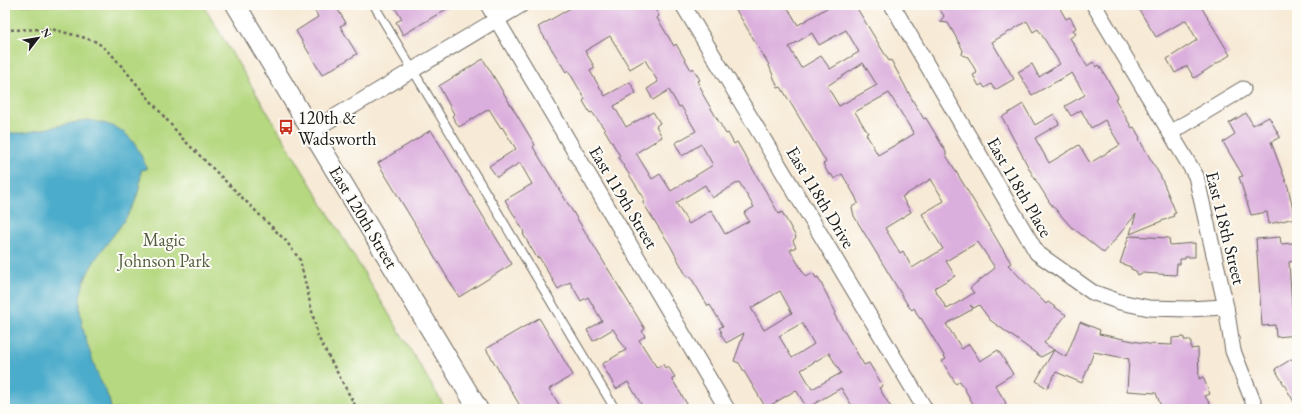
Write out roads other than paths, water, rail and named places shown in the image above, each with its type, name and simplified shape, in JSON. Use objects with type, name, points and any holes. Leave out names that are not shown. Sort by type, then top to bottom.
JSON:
[{"type":"street","name":"East 120th Street","points":[[236,5],[478,409]]},
{"type":"street","name":"East 119th Street","points":[[488,5],[727,409]]},
{"type":"street","points":[[312,130],[521,5]]},
{"type":"street","name":"East 118th Drive","points":[[683,5],[925,409]]},
{"type":"street","name":"East 118th Place","points":[[892,5],[1037,253],[1092,292],[1120,302],[1149,308],[1188,309],[1226,307]]},
{"type":"street","name":"East 118th Street","points":[[1094,5],[1196,176],[1226,307],[1233,351],[1256,409]]},
{"type":"street","points":[[1170,133],[1243,89]]},
{"type":"lane","points":[[374,5],[615,409]]},
{"type":"water","points":[[87,120],[110,125],[126,134],[137,148],[147,169],[141,170],[139,190],[132,208],[125,220],[91,266],[81,292],[80,307],[84,334],[99,378],[108,397],[111,409],[5,409],[5,250],[7,240],[5,235],[5,133],[24,133]]},
{"type":"place","name":"120th & Wadsworth","points":[[286,127]]},
{"type":"park label","name":"Magic Johnson Park","points":[[164,249]]}]
